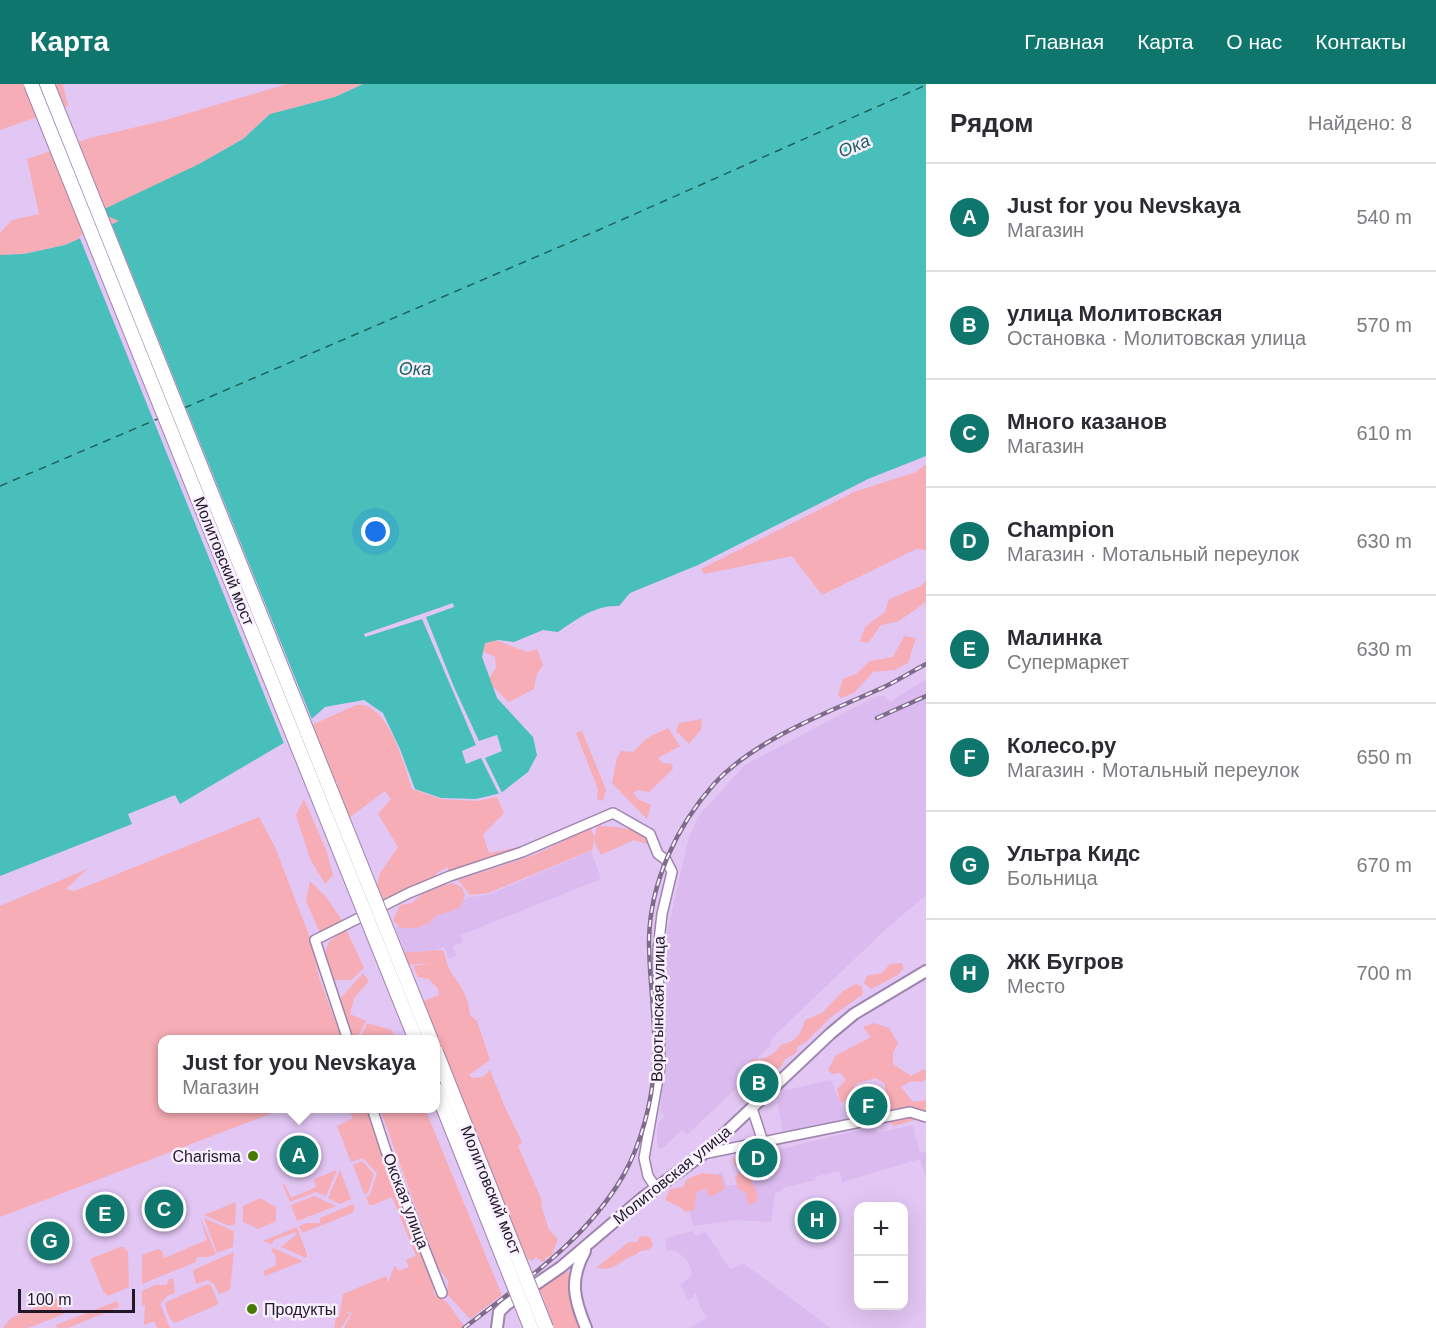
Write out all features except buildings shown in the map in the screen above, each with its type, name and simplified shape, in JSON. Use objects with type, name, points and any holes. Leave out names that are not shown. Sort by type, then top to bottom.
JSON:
[{"type":"main road","name":"Молитовский мост","points":[[31,84],[414,1035]]},
{"type":"main road","name":"Молитовский мост","points":[[47,84],[428,1035]]},
{"type":"main road","name":"Молитовский мост","points":[[440,1064],[546,1328]]},
{"type":"main road","name":"Молитовский мост","points":[[440,1101],[531,1328]]},
{"type":"street","name":"Воротынская улица","points":[[346,1035],[315,940],[409,893],[450,876],[522,852],[613,813],[650,834],[658,854],[666,860],[672,872],[662,914],[658,950],[660,1067],[644,1158],[648,1176],[656,1188]]},
{"type":"street","name":"Молитовская улица","points":[[497,1328],[499,1312],[506,1305],[561,1267],[629,1208],[703,1154],[854,1014],[926,971]]},
{"type":"street","points":[[752,1108],[763,1142]]},
{"type":"street","points":[[703,1154],[910,1112],[926,1117]]},
{"type":"street","name":"Окская улица","points":[[374,1113],[386,1151],[442,1293]]},
{"type":"street","points":[[586,1328],[574,1293],[574,1274],[588,1245]]},
{"type":"street","points":[[561,1267],[569,1269],[574,1274]]},
{"type":"shaded area","points":[[0,84],[66,84],[63,85],[68,106],[0,130]]},
{"type":"shaded area","points":[[287,84],[363,84],[335,97],[270,114],[243,139],[199,164],[99,213],[120,221],[65,245],[24,254],[0,255],[0,233],[12,220],[39,214],[27,159],[90,138],[162,121]]},
{"type":"shaded area","points":[[926,464],[926,550],[916,549],[822,595],[792,556],[704,574],[701,569],[854,492],[916,472]]},
{"type":"shaded area","points":[[926,581],[926,602],[899,621],[881,625],[868,643],[860,641],[865,627],[885,612],[889,599],[921,586]]},
{"type":"shaded area","points":[[904,636],[916,638],[908,663],[895,670],[873,672],[854,693],[841,698],[838,695],[843,679],[856,674],[870,661],[893,657]]},
{"type":"shaded area","points":[[488,637],[527,652],[537,649],[543,665],[537,674],[534,689],[509,702],[487,681],[496,668],[495,657],[478,649]]},
{"type":"shaded area","points":[[926,679],[926,895],[883,932],[774,1036],[768,1048],[738,1077],[743,1082],[687,1135],[682,1130],[659,1149],[657,1147],[658,1123],[665,1116],[660,1111],[666,1054],[662,972],[665,941],[689,837],[700,814],[745,765],[876,696],[886,696],[890,702]]},
{"type":"shaded area","points":[[356,705],[369,707],[385,722],[396,744],[412,789],[441,799],[476,801],[497,797],[504,813],[483,835],[489,853],[515,848],[502,859],[448,874],[448,867],[437,873],[435,879],[383,900],[377,886],[380,873],[398,847],[378,814],[391,799],[385,791],[349,818],[335,792],[338,783],[332,778],[312,725]]},
{"type":"shaded area","points":[[702,719],[701,730],[689,744],[676,731],[679,723]]},
{"type":"shaded area","points":[[668,728],[680,746],[658,758],[663,763],[672,764],[673,769],[649,792],[638,790],[633,793],[638,799],[651,805],[647,819],[612,783],[617,758],[621,751],[633,752],[647,738]]},
{"type":"shaded area","points":[[582,731],[606,790],[603,801],[597,799],[598,789],[576,733]]},
{"type":"shaded area","points":[[304,799],[327,852],[333,875],[325,884],[310,859],[296,815]]},
{"type":"shaded area","points":[[259,817],[275,847],[312,943],[319,978],[340,1035],[158,1035],[158,1113],[273,1113],[0,1217],[0,906],[87,869],[66,889],[75,891]]},
{"type":"shaded area","points":[[597,825],[635,830],[647,838],[651,845],[634,840],[601,855],[595,843]]},
{"type":"shaded area","points":[[590,828],[595,837],[592,850],[488,893],[470,895],[458,880],[534,855]]},
{"type":"shaded area","points":[[591,851],[601,879],[461,935],[463,942],[453,946],[456,956],[449,959],[444,947],[408,960],[395,927],[470,897],[488,895]]},
{"type":"shaded area","points":[[310,881],[327,898],[343,922],[321,935],[306,901]]},
{"type":"shaded area","points":[[453,883],[462,887],[465,896],[460,908],[436,916],[429,923],[416,928],[401,928],[393,921],[400,905],[412,903],[426,892]]},
{"type":"shaded area","points":[[346,929],[364,968],[351,980],[334,980],[324,955],[329,942]]},
{"type":"shaded area","points":[[443,950],[450,970],[466,997],[470,1015],[477,1021],[490,1060],[469,1075],[472,1078],[483,1077],[490,1070],[522,1142],[518,1146],[542,1201],[541,1205],[549,1230],[558,1239],[552,1255],[545,1258],[543,1262],[536,1257],[533,1260],[524,1259],[440,1054],[440,1035],[432,1035],[419,1003],[439,995],[438,989],[429,979],[418,977],[413,966],[430,963],[405,965],[400,953]]},
{"type":"shaded area","points":[[901,963],[904,968],[898,975],[871,989],[864,983],[867,976],[882,973],[890,964]]},
{"type":"shaded area","points":[[363,973],[369,981],[354,998],[350,1014],[366,1021],[359,1035],[352,1035],[339,1000]]},
{"type":"shaded area","points":[[856,984],[862,987],[863,994],[831,1017],[805,1043],[798,1046],[796,1053],[784,1060],[782,1066],[759,1079],[742,1077],[743,1068],[754,1059],[766,1057],[782,1044],[795,1039],[805,1020],[822,1013],[843,991]]},
{"type":"shaded area","points":[[367,1023],[392,1030],[394,1035],[362,1035]]},
{"type":"shaded area","points":[[874,1023],[889,1028],[898,1043],[893,1053],[893,1064],[911,1076],[926,1070],[926,1079],[922,1082],[911,1081],[901,1087],[913,1102],[926,1100],[926,1111],[923,1110],[914,1120],[894,1126],[875,1112],[874,1105],[887,1097],[884,1083],[876,1078],[857,1083],[845,1101],[840,1103],[837,1089],[846,1080],[841,1073],[832,1074],[828,1070],[835,1056],[871,1037],[863,1027]]},
{"type":"shaded area","points":[[831,1080],[847,1121],[783,1133],[777,1101],[786,1090]]},
{"type":"shaded area","points":[[351,1113],[369,1113],[425,1253],[436,1287],[433,1291],[435,1295],[447,1302],[464,1326],[461,1328],[344,1328],[353,1311],[351,1313],[344,1311],[350,1314],[341,1328],[334,1328],[336,1317],[339,1318],[343,1294],[386,1276],[388,1283],[394,1267],[396,1266],[398,1271],[409,1267],[406,1260],[416,1256],[392,1197],[369,1205],[366,1197],[370,1195],[377,1173],[363,1158],[351,1162],[337,1126],[353,1118]]},
{"type":"shaded area","points":[[381,1113],[427,1113],[502,1295],[470,1319],[447,1294],[448,1281],[437,1266]]},
{"type":"shaded area","points":[[913,1125],[920,1153],[926,1152],[926,1178],[920,1159],[842,1182],[839,1171],[815,1177],[816,1180],[782,1188],[783,1190],[775,1193],[771,1222],[735,1220],[693,1226],[685,1195],[722,1171],[727,1186],[739,1184],[736,1164],[752,1156],[875,1126],[877,1133]]},
{"type":"shaded area","points":[[738,1155],[750,1162],[752,1183],[758,1193],[756,1202],[748,1205],[746,1193],[738,1189],[735,1177],[743,1168],[735,1166],[733,1158]]},
{"type":"shaded area","points":[[362,1161],[374,1174],[368,1193],[364,1194],[353,1165]]},
{"type":"shaded area","points":[[337,1170],[326,1196],[316,1192],[290,1202],[282,1183],[291,1198],[316,1187],[314,1179]]},
{"type":"shaded area","points":[[340,1170],[351,1199],[340,1204],[328,1198]]},
{"type":"shaded area","points":[[702,1173],[721,1175],[725,1189],[710,1197],[705,1189],[697,1192],[694,1210],[685,1212],[665,1200],[670,1189],[683,1187],[687,1179]]},
{"type":"shaded area","points":[[314,1196],[336,1206],[297,1221],[291,1205]]},
{"type":"shaded area","points":[[260,1198],[276,1207],[276,1221],[258,1229],[243,1222],[243,1206]]},
{"type":"shaded area","points":[[236,1202],[235,1224],[229,1226],[204,1215]]},
{"type":"shaded area","points":[[353,1204],[355,1208],[352,1213],[302,1233],[299,1226],[307,1223],[320,1223],[320,1218]]},
{"type":"shaded area","points":[[200,1217],[216,1254],[197,1257],[196,1262],[142,1284],[142,1255],[158,1249],[162,1251],[164,1258],[207,1240]]},
{"type":"shaded area","points":[[204,1218],[234,1231],[233,1247],[217,1253]]},
{"type":"shaded area","points":[[297,1227],[307,1254],[306,1258],[281,1247],[296,1235],[295,1232],[274,1240],[272,1244],[263,1241]]},
{"type":"shaded area","points":[[692,1231],[697,1236],[705,1231],[730,1269],[743,1263],[831,1328],[689,1328],[707,1318],[700,1307],[696,1293],[688,1300],[682,1288],[681,1284],[690,1277],[692,1271],[686,1259],[676,1251],[667,1251],[665,1238]]},
{"type":"shaded area","points":[[640,1236],[650,1237],[653,1246],[613,1267],[605,1269],[597,1267],[629,1242],[637,1242]]},
{"type":"shaded area","points":[[120,1247],[128,1252],[129,1287],[108,1296],[103,1291],[90,1259]]},
{"type":"shaded area","points":[[273,1248],[303,1261],[265,1276],[263,1271],[276,1265],[275,1254],[271,1252]]},
{"type":"shaded area","points":[[234,1252],[230,1290],[219,1294],[214,1284],[207,1280],[196,1284],[193,1270]]},
{"type":"shaded area","points":[[568,1272],[581,1328],[554,1328],[540,1289],[562,1273]]},
{"type":"shaded area","points":[[173,1278],[175,1293],[167,1296],[160,1304],[170,1328],[157,1328],[154,1321],[144,1325],[145,1306],[142,1305],[142,1291],[155,1285],[167,1285],[168,1280]]},
{"type":"shaded area","points":[[208,1284],[218,1302],[217,1305],[173,1322],[168,1314],[166,1302]]},
{"type":"shaded area","points":[[57,1298],[64,1314],[28,1328],[3,1328],[11,1318]]},
{"type":"shaded area","points":[[117,1301],[119,1307],[68,1328],[57,1328],[56,1325]]},
{"type":"water","name":"Ока","points":[[363,84],[926,84],[926,456],[868,479],[698,565],[630,593],[619,606],[594,610],[558,632],[543,630],[514,642],[498,640],[485,643],[482,657],[497,698],[533,737],[537,755],[528,772],[501,793],[476,799],[441,798],[415,789],[383,713],[364,700],[325,707],[287,741],[180,804],[175,795],[128,814],[132,824],[0,876],[0,255],[24,254],[65,245],[119,221],[98,212],[199,164],[243,139],[270,114],[335,97]]},
{"type":"pier","points":[[111,222],[313,722],[285,746],[79,236]]},
{"type":"pier","points":[[453,603],[454,607],[426,617],[479,741],[497,735],[502,751],[485,758],[502,793],[499,794],[481,758],[466,764],[462,751],[476,745],[422,619],[365,637],[364,634]]},
{"type":"ferry route","points":[[184,408],[601,229],[926,85]]},
{"type":"ferry route","points":[[0,486],[160,418]]},
{"type":"tram line","points":[[37,84],[419,1035]]},
{"type":"tram line","points":[[440,1074],[542,1328]]},
{"type":"railway","points":[[464,1328],[551,1260],[591,1221],[623,1176],[635,1151],[648,1109],[653,1081],[655,1051],[649,940],[654,898],[668,857],[688,818],[714,784],[730,768],[770,741],[816,717],[882,688],[926,664]]},
{"type":"railway","points":[[877,718],[926,696]]},
{"type":"place","name":"улица Молитовская","points":[[759,1083]]},
{"type":"place","name":"Колесо.ру","points":[[868,1106]]},
{"type":"place","name":"Just for you Nevskaya","points":[[299,1155]]},
{"type":"place","name":"Charisma","points":[[253,1156]]},
{"type":"place","name":"Champion","points":[[758,1158]]},
{"type":"place","name":"Много казанов","points":[[164,1209]]},
{"type":"place","name":"Малинка","points":[[105,1214]]},
{"type":"place","name":"ЖК Бугров","points":[[817,1220]]},
{"type":"place","name":"Ультра Кидс","points":[[50,1241]]},
{"type":"place","name":"Продукты","points":[[252,1309]]}]
